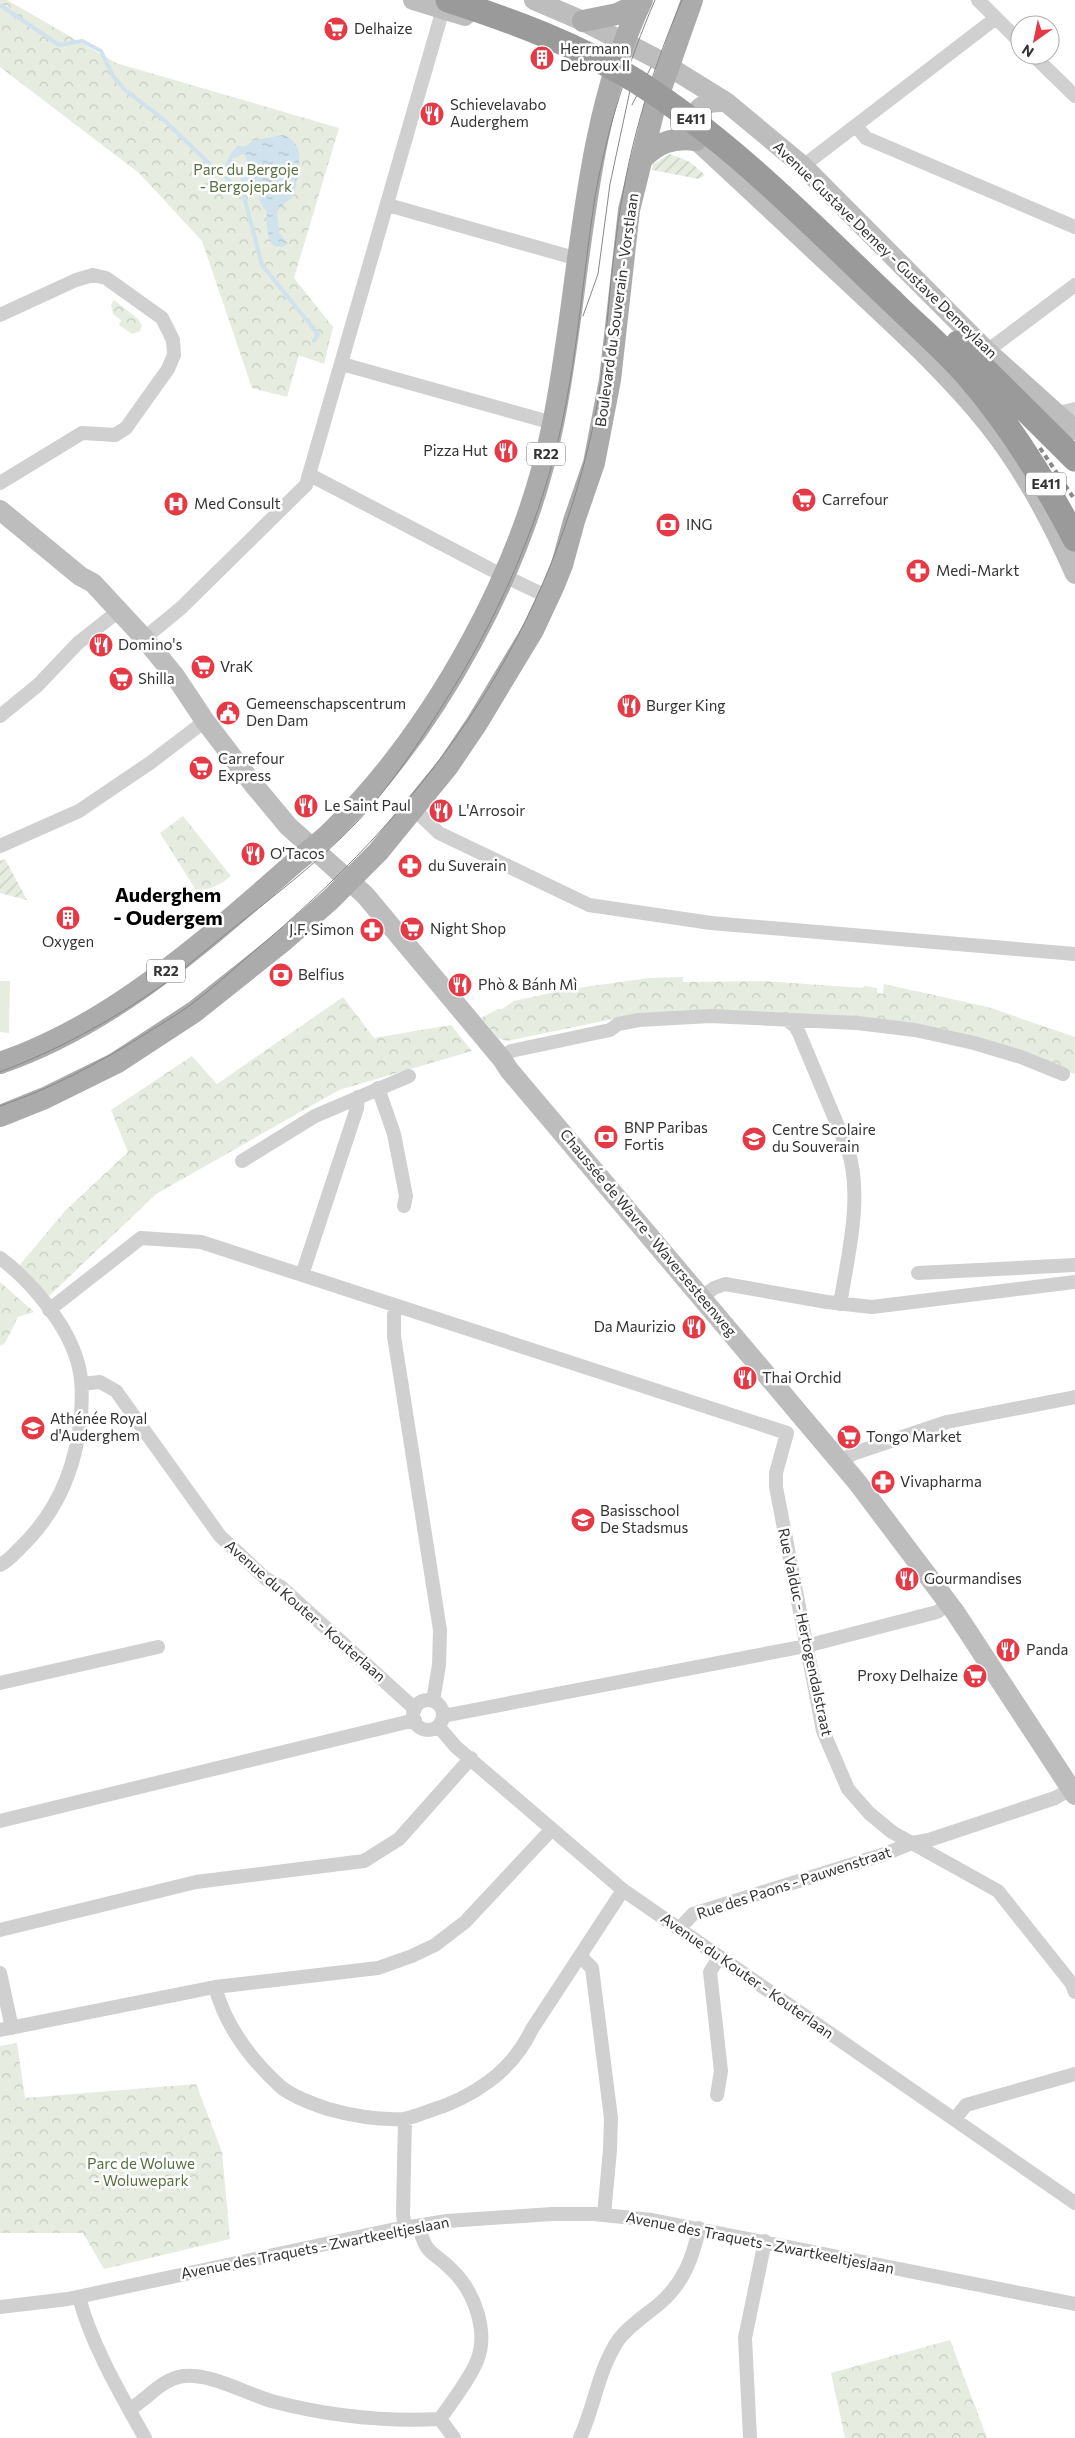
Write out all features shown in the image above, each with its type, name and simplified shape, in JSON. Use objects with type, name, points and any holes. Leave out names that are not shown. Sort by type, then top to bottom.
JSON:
[{"type":"highway","name":"E411","points":[[499,0],[558,23],[605,45],[642,66],[684,95],[745,143],[897,295],[967,375],[996,410],[1032,462],[1075,539]]},
{"type":"highway","name":"E411","points":[[446,4],[551,38],[635,80],[676,108],[735,154],[897,295],[1075,459]]},
{"type":"highway","points":[[1033,393],[1075,438]]},
{"type":"main road","points":[[413,0],[446,4],[541,42],[614,79],[655,106],[696,140],[935,366],[988,424],[1020,470],[1062,546],[1075,574]]},
{"type":"main road","name":"Avenue Gustave Demey - Gustave Demeylaan","points":[[534,0],[583,21],[668,65],[726,102],[803,166],[987,351],[1033,393],[1066,411],[1075,430]]},
{"type":"main road","name":"Boulevard du Souverain - Vorstlaan","points":[[0,1116],[45,1098],[116,1063],[194,1012],[282,942],[349,881],[414,809],[477,723],[521,651],[548,597],[562,565],[574,521],[594,462],[610,380],[630,210],[655,106],[692,0]]},
{"type":"main road","points":[[583,21],[617,14],[641,2]]},
{"type":"main road","name":"R22","points":[[0,1063],[57,1038],[93,1019],[142,988],[256,899],[353,809],[415,730],[452,675],[475,635],[503,576],[533,503],[553,423],[568,343],[578,259],[600,127],[625,43],[641,2]]},
{"type":"main road","points":[[696,140],[694,122],[696,113],[701,106],[709,101],[726,102]]},
{"type":"main road","points":[[641,160],[657,144],[666,141],[696,140]]},
{"type":"main road","name":"Chaussée de Wavre - Waversesteenweg","points":[[0,510],[80,576],[93,583],[140,642]]},
{"type":"main road","name":"Chaussée de Wavre - Waversesteenweg","points":[[80,576],[87,588],[111,617],[175,676],[205,721],[288,826],[368,899],[502,1059],[509,1070],[842,1462],[949,1604],[1073,1792]]},
{"type":"street","points":[[978,0],[1010,32]]},
{"type":"street","points":[[140,642],[181,608],[306,485],[388,205],[419,89],[446,4]]},
{"type":"street","points":[[803,166],[996,18]]},
{"type":"street","points":[[1043,65],[1075,96]]},
{"type":"street","points":[[856,126],[866,138],[1075,227]]},
{"type":"street","points":[[388,205],[578,259]]},
{"type":"street","points":[[0,315],[93,274],[106,278],[162,318],[174,340],[174,355],[168,369],[126,428],[114,435],[82,433],[0,483]]},
{"type":"street","points":[[987,351],[1075,285]]},
{"type":"street","points":[[342,364],[553,423]]},
{"type":"street","points":[[310,476],[503,576],[548,597]]},
{"type":"street","points":[[0,716],[38,684],[78,643],[111,617]]},
{"type":"street","points":[[0,846],[79,811],[142,768],[205,721]]},
{"type":"street","points":[[414,809],[439,833],[589,904],[711,923],[1075,954]]},
{"type":"street","points":[[502,1059],[511,1051],[610,1030],[618,1024],[639,1020],[728,1016],[857,1023],[916,1030],[1021,1057],[1063,1074]]},
{"type":"street","points":[[786,1019],[795,1026],[799,1033],[848,1150],[854,1169],[856,1192],[840,1304]]},
{"type":"street","points":[[242,1161],[315,1116],[409,1076]]},
{"type":"street","points":[[378,1088],[394,1134],[406,1196],[404,1206]]},
{"type":"street","points":[[302,1275],[357,1108],[358,1097]]},
{"type":"street","points":[[49,1310],[141,1238],[201,1242],[787,1433],[804,1418]]},
{"type":"street","points":[[0,1258],[18,1271],[69,1338],[77,1360],[82,1384],[80,1424],[72,1471],[59,1499],[44,1524],[0,1565]]},
{"type":"street","points":[[918,1273],[1075,1265]]},
{"type":"street","points":[[702,1297],[714,1288],[725,1284],[840,1304],[872,1307],[914,1304],[1075,1282]]},
{"type":"street","points":[[397,1306],[394,1315],[394,1336],[440,1630],[438,1674],[433,1701]]},
{"type":"street","name":"Avenue du Kouter - Kouterlaan","points":[[82,1384],[100,1382],[116,1391],[220,1536],[266,1579],[281,1587],[415,1715]]},
{"type":"street","points":[[842,1462],[852,1454],[947,1422],[1075,1397]]},
{"type":"street","name":"Rue Valduc - Hertogendalstraat","points":[[787,1433],[776,1473],[776,1487],[823,1731],[848,1789],[869,1813],[892,1832],[998,1891],[1072,1984],[1075,1992]]},
{"type":"street","points":[[415,1715],[425,1729],[440,1721],[806,1646],[937,1612],[949,1604]]},
{"type":"street","points":[[0,1683],[158,1647]]},
{"type":"street","points":[[0,1821],[415,1715],[422,1702],[433,1701],[440,1707],[440,1721]]},
{"type":"street","name":"Avenue du Kouter - Kouterlaan","points":[[440,1721],[456,1746],[623,1890],[1075,2203]]},
{"type":"street","points":[[0,1930],[196,1882],[364,1860],[399,1839],[471,1758]]},
{"type":"street","name":"Rue des Paons - Pauwenstraat","points":[[679,1929],[693,1914],[882,1855],[912,1843],[929,1840],[1073,1792]]},
{"type":"street","points":[[0,1973],[6,2029],[215,1987],[378,1968],[412,1956],[435,1945],[465,1922],[552,1829]]},
{"type":"street","points":[[215,1987],[220,2006],[233,2033],[250,2056],[282,2088],[314,2105],[349,2115],[405,2119],[459,2100],[482,2087],[506,2068],[524,2047],[532,2029],[623,1890]]},
{"type":"street","points":[[580,1956],[592,1968],[611,2118],[604,2215]]},
{"type":"street","points":[[717,2095],[721,2072],[710,1972],[719,1957]]},
{"type":"street","points":[[954,2119],[966,2105],[1075,2074]]},
{"type":"street","points":[[405,2119],[403,2214],[425,2248],[452,2270],[467,2288],[476,2305],[480,2333],[478,2359],[468,2378],[440,2419]]},
{"type":"street","name":"Avenue des Traquets - Zwartkeeltjeslaan","points":[[0,2307],[79,2297],[412,2227],[496,2216],[604,2215],[699,2228],[1075,2304]]},
{"type":"street","points":[[580,2438],[598,2379],[610,2354],[632,2325],[661,2302],[681,2280],[690,2265],[699,2228]]},
{"type":"street","points":[[750,2438],[745,2338],[765,2241]]},
{"type":"street","points":[[79,2297],[83,2313],[99,2349],[145,2438]]},
{"type":"street","points":[[130,2409],[142,2401],[154,2389],[173,2378],[201,2376],[272,2401],[322,2413],[364,2419],[440,2419]]},
{"type":"street","points":[[440,2419],[454,2438]]},
{"type":"green space","name":"Parc du Bergoje - Bergojepark","points":[[0,0],[7,0],[116,63],[339,128],[294,278],[333,327],[324,364],[299,355],[287,397],[252,388],[202,241],[139,173],[0,67]]},
{"type":"green space","points":[[670,154],[690,162],[705,175],[699,179],[652,170],[653,164]]},
{"type":"green space","points":[[114,300],[138,319],[142,326],[140,331],[132,334],[119,325],[121,320],[113,314],[111,305]]},
{"type":"green space","points":[[183,816],[231,876],[218,885],[196,890],[160,833]]},
{"type":"green space","points":[[5,859],[27,900],[0,893],[0,861]]},
{"type":"green space","points":[[683,977],[683,982],[763,981],[863,988],[864,986],[877,988],[877,993],[883,994],[884,984],[988,1007],[1075,1037],[1075,1074],[1025,1055],[793,1013],[749,1011],[627,1016],[507,1041],[498,1038],[481,1018],[498,1009],[502,1009],[514,1001],[569,989],[650,978]]},
{"type":"green space","points":[[0,981],[10,981],[9,1033],[0,1032]]},
{"type":"green space","points":[[343,997],[374,1038],[451,1025],[472,1051],[339,1090],[156,1194],[48,1297],[18,1267],[65,1211],[128,1152],[111,1110],[192,1056],[217,1084]]},
{"type":"green space","points":[[0,1282],[34,1312],[18,1317],[5,1343],[0,1346]]},
{"type":"green space","name":"Parc de Woluwe - Woluwepark","points":[[17,2043],[25,2098],[196,2084],[222,2152],[230,2239],[104,2269],[83,2233],[0,2233],[0,2046]]},
{"type":"green space","points":[[950,2340],[987,2438],[845,2438],[831,2373]]},
{"type":"water","points":[[283,135],[291,139],[296,145],[299,153],[299,170],[294,196],[277,210],[279,232],[288,244],[282,247],[274,246],[268,234],[267,212],[261,204],[255,181],[251,178],[242,183],[239,173],[244,169],[247,158],[243,154],[232,159],[229,166],[224,167],[230,154],[238,146],[245,147],[252,141]]},
{"type":"waterway","points":[[0,5],[59,45],[82,41],[101,51],[113,76],[125,90],[163,119],[216,170],[223,173],[245,200],[262,265],[318,334],[314,341]]},
{"type":"tram line","points":[[0,1072],[64,1044],[105,1022],[145,997],[180,972],[311,866],[378,799],[452,691],[509,583],[539,507],[551,468],[572,371],[600,172],[619,97],[655,0]]},
{"type":"tram line","points":[[0,1106],[37,1092],[90,1066],[171,1018],[205,994],[313,899],[370,842],[421,783],[467,721],[508,655],[542,585],[570,510],[592,431],[597,407],[620,208],[626,177],[649,87],[682,0]]},
{"type":"tram line","points":[[583,316],[598,274],[610,184],[635,67]]},
{"type":"tram line","points":[[632,105],[651,67]]},
{"type":"railway","points":[[1040,448],[1075,500]]},
{"type":"place","name":"Delhaize","points":[[336,29]]},
{"type":"place","name":"Herrmann Debroux II","points":[[542,58]]},
{"type":"place","name":"Schievelavabo Auderghem","points":[[432,114]]},
{"type":"place","name":"Pizza Hut","points":[[506,451]]},
{"type":"place","name":"Carrefour","points":[[804,500]]},
{"type":"place","name":"Med Consult","points":[[176,504]]},
{"type":"place","name":"ING","points":[[668,525]]},
{"type":"place","name":"Medi-Markt","points":[[918,571]]},
{"type":"place","name":"Domino's","points":[[101,645]]},
{"type":"place","name":"VraK","points":[[203,667]]},
{"type":"place","name":"Shilla","points":[[121,679]]},
{"type":"place","name":"Burger King","points":[[629,706]]},
{"type":"place","name":"Gemeenschapscentrum Den Dam","points":[[228,713]]},
{"type":"place","name":"Carrefour Express","points":[[201,768]]},
{"type":"place","name":"Le Saint Paul","points":[[306,806]]},
{"type":"place","name":"L'Arrosoir","points":[[441,811]]},
{"type":"place","name":"O'Tacos","points":[[253,854]]},
{"type":"place","name":"du Suverain","points":[[410,866]]},
{"type":"place","name":"Oxygen","points":[[68,918]]},
{"type":"place","name":"Night Shop","points":[[412,929]]},
{"type":"place","name":"J.F. Simon","points":[[372,930]]},
{"type":"place","name":"Belfius","points":[[281,975]]},
{"type":"place","name":"Phò & Bánh Mì","points":[[460,985]]},
{"type":"place","name":"BNP Paribas Fortis","points":[[606,1137]]},
{"type":"place","name":"Centre Scolaire du Souverain","points":[[754,1139]]},
{"type":"place","name":"Da Maurizio","points":[[694,1327]]},
{"type":"place","name":"Thai Orchid","points":[[745,1378]]},
{"type":"place","name":"Athénée Royal d'Auderghem","points":[[33,1428]]},
{"type":"place","name":"Tongo Market","points":[[849,1437]]},
{"type":"place","name":"Vivapharma","points":[[883,1482]]},
{"type":"place","name":"Basisschool De Stadsmus","points":[[583,1520]]},
{"type":"place","name":"Gourmandises","points":[[907,1579]]},
{"type":"place","name":"Panda","points":[[1008,1650]]},
{"type":"place","name":"Proxy Delhaize","points":[[975,1676]]},
{"type":"district","name":"Auderghem - Oudergem","points":[[168,906]]}]
